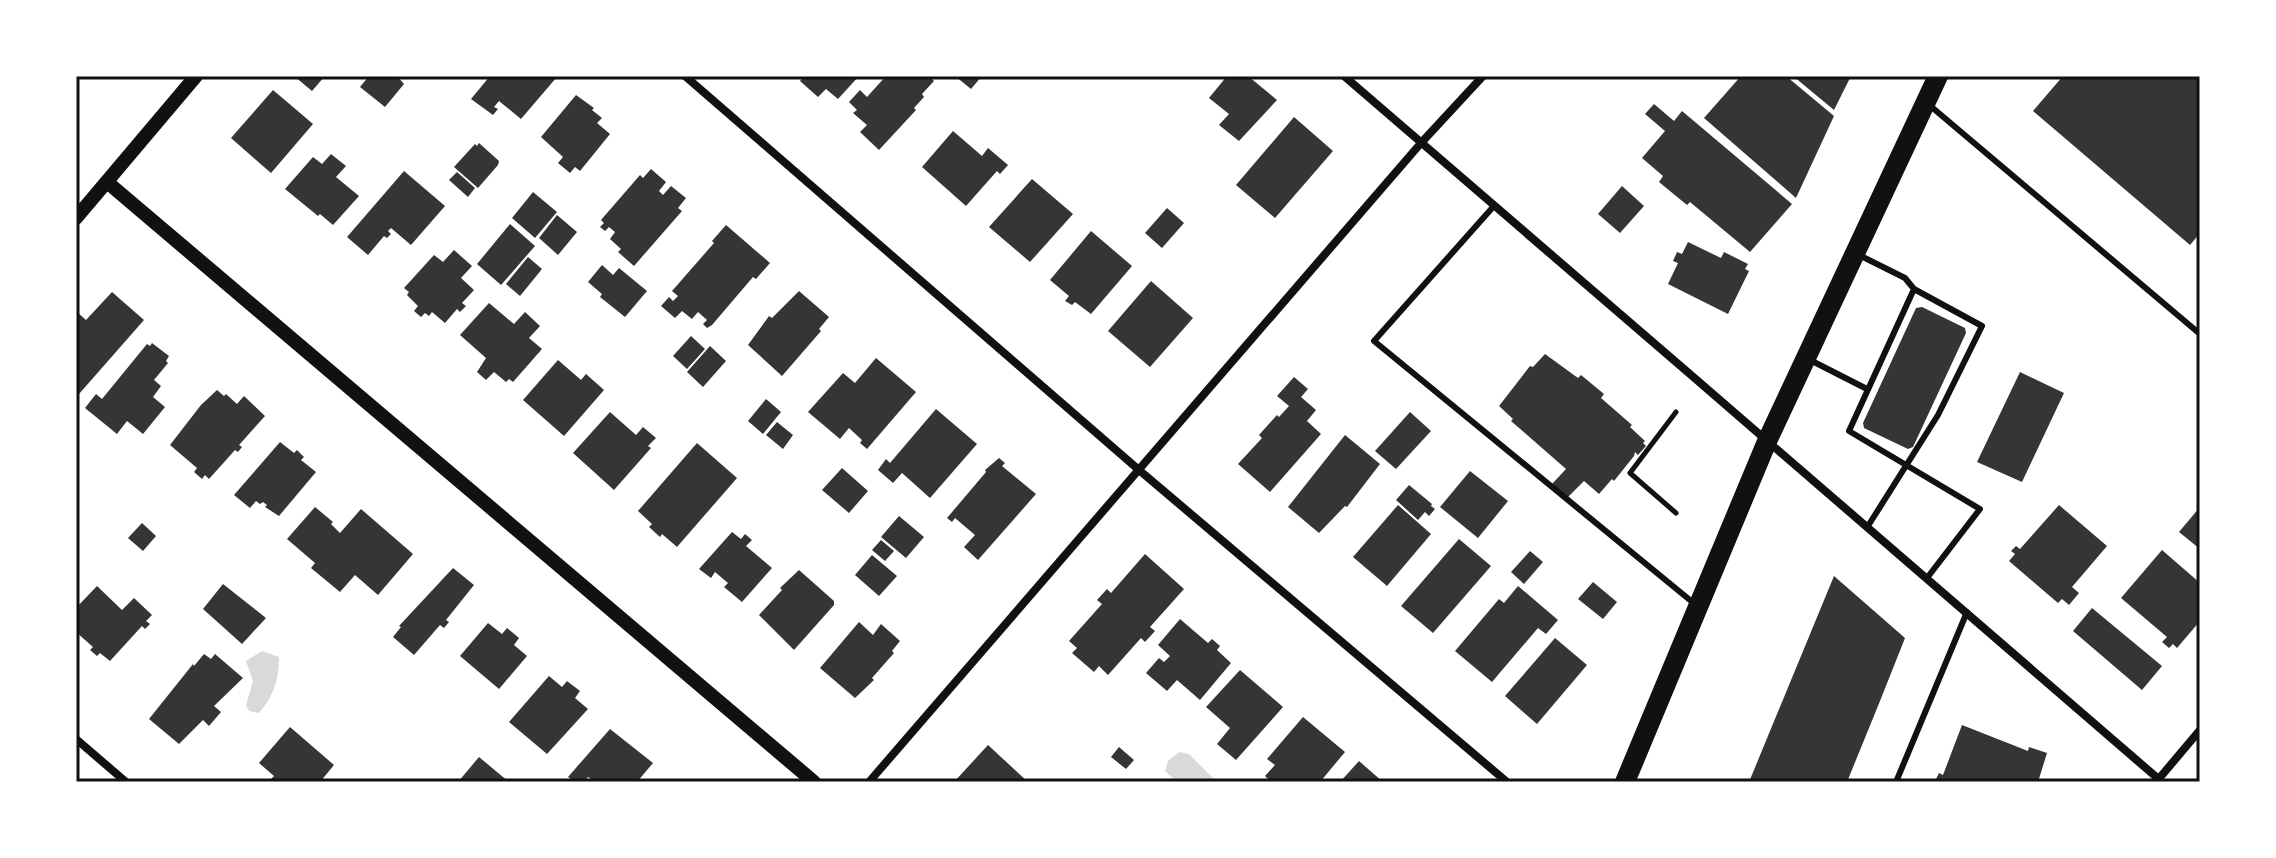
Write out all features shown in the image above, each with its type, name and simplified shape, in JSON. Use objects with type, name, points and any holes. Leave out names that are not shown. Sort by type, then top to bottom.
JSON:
[{"type":"main road","points":[[1625,782],[1768,439],[1938,76]]},
{"type":"street","points":[[76,218],[196,76]]},
{"type":"street","points":[[685,76],[1139,470],[1507,782]]},
{"type":"street","points":[[1344,76],[1493,207],[1768,439],[2159,781],[2200,730]]},
{"type":"street","points":[[869,782],[1421,143],[1483,76]]},
{"type":"street","points":[[107,182],[814,782]]},
{"type":"street","points":[[76,739],[126,782]]},
{"type":"lane","points":[[1926,102],[2200,334]]},
{"type":"lane","points":[[1493,207],[1374,341],[1698,606]]},
{"type":"lane","points":[[1855,253],[1905,278],[1914,289],[1982,326],[1938,415],[1868,526]]},
{"type":"lane","points":[[1914,289],[1849,431],[1980,509],[1927,578]]},
{"type":"lane","points":[[1893,332],[1903,337]]},
{"type":"lane","points":[[1806,358],[1869,385],[1880,386]]},
{"type":"lane","points":[[1953,361],[1962,365]]},
{"type":"lane","points":[[1930,411],[1938,415]]},
{"type":"lane","points":[[1896,782],[1967,612]]},
{"type":"path","points":[[1676,412],[1630,473],[1676,513]]},
{"type":"shaded area","points":[[262,651],[279,657],[279,665],[272,694],[259,713],[249,711],[246,705],[253,681],[246,661]]},
{"type":"shaded area","points":[[1179,752],[1189,754],[1217,782],[1177,782],[1165,771],[1168,761]]},
{"type":"building","points":[[294,76],[325,76],[312,91]]},
{"type":"building","points":[[369,76],[397,76],[404,84],[385,107],[360,87]]},
{"type":"building","points":[[490,76],[556,78],[521,119],[499,101],[493,115],[471,99]]},
{"type":"building","points":[[804,76],[859,76],[838,99],[826,89],[818,97],[800,81]]},
{"type":"building","points":[[886,76],[929,76],[934,81],[922,94],[924,97],[914,108],[916,110],[879,150],[860,132],[867,125],[853,113],[857,110],[849,102],[860,90],[867,97]]},
{"type":"building","points":[[955,76],[982,76],[971,89]]},
{"type":"building","points":[[1227,76],[1248,76],[1277,100],[1239,141],[1219,125],[1229,114],[1209,98]]},
{"type":"building","points":[[1741,76],[1786,76],[1834,116],[1796,198],[1704,118]]},
{"type":"building","points":[[1793,76],[1851,76],[1834,110]]},
{"type":"building","points":[[2063,76],[2200,76],[2200,233],[2190,245],[2033,111]]},
{"type":"building","points":[[273,90],[313,124],[271,173],[231,138]]},
{"type":"building","points":[[576,95],[594,108],[592,110],[602,118],[597,123],[610,134],[580,171],[575,167],[570,173],[558,163],[563,157],[541,137]]},
{"type":"building","points":[[1654,104],[1674,121],[1682,111],[1792,204],[1750,252],[1690,202],[1687,205],[1659,182],[1663,176],[1642,158],[1665,131],[1645,114]]},
{"type":"building","points":[[1294,117],[1333,151],[1275,218],[1236,185]]},
{"type":"building","points":[[953,131],[982,156],[988,148],[1008,165],[1000,174],[997,171],[966,206],[922,167]]},
{"type":"building","points":[[479,143],[499,161],[478,188],[454,167]]},
{"type":"building","points":[[331,154],[346,166],[336,177],[359,196],[333,225],[285,189],[313,157],[322,164]]},
{"type":"building","points":[[651,169],[666,182],[659,191],[663,195],[671,186],[686,198],[678,208],[682,211],[634,266],[618,252],[621,249],[610,239],[615,232],[609,227],[605,231],[600,227],[604,223],[601,220],[640,175],[643,178]]},
{"type":"building","points":[[404,171],[445,206],[411,245],[391,228],[388,231],[391,234],[387,238],[384,236],[368,255],[347,237]]},
{"type":"building","points":[[457,172],[475,188],[468,197],[449,180]]},
{"type":"building","points":[[1032,179],[1073,214],[1030,262],[989,227]]},
{"type":"building","points":[[1622,186],[1644,206],[1620,233],[1598,214]]},
{"type":"building","points":[[533,192],[557,212],[535,238],[512,218]]},
{"type":"building","points":[[1167,208],[1184,223],[1162,248],[1145,233]]},
{"type":"building","points":[[557,215],[577,232],[558,255],[539,238]]},
{"type":"building","points":[[510,224],[535,246],[501,285],[477,264]]},
{"type":"building","points":[[726,225],[770,263],[756,279],[753,277],[707,328],[703,324],[707,320],[698,312],[692,319],[682,311],[675,318],[661,306],[669,297],[673,301],[678,296],[672,291]]},
{"type":"building","points":[[1091,231],[1132,266],[1091,314],[1075,302],[1072,305],[1065,301],[1069,296],[1050,280]]},
{"type":"building","points":[[1688,242],[1721,258],[1724,252],[1748,264],[1745,269],[1749,271],[1728,314],[1668,284],[1678,263],[1673,261],[1677,252],[1682,254]]},
{"type":"building","points":[[454,250],[472,266],[461,278],[474,290],[462,303],[466,306],[460,312],[457,309],[445,323],[432,312],[429,316],[425,313],[421,317],[414,311],[418,306],[404,288],[434,255],[443,262]]},
{"type":"building","points":[[528,257],[542,269],[520,296],[506,284]]},
{"type":"building","points":[[602,265],[613,275],[619,268],[647,291],[625,317],[600,297],[602,294],[588,282]]},
{"type":"building","points":[[1151,281],[1193,318],[1150,367],[1108,331]]},
{"type":"building","points":[[799,291],[829,317],[819,329],[821,331],[782,376],[748,345],[769,316],[772,318]]},
{"type":"building","points":[[112,292],[144,320],[79,394],[76,391],[76,311],[86,320]]},
{"type":"building","points":[[489,303],[514,324],[525,312],[540,326],[529,338],[542,349],[513,382],[509,379],[506,382],[494,372],[486,380],[477,372],[486,358],[460,335]]},
{"type":"building","points":[[1922,307],[1965,328],[1966,333],[1913,447],[1908,449],[1864,428],[1863,423],[1916,308]]},
{"type":"building","points":[[691,336],[705,349],[687,369],[673,356]]},
{"type":"building","points":[[152,343],[169,356],[168,363],[154,380],[161,386],[153,397],[165,407],[143,434],[127,421],[117,434],[85,408],[96,394],[102,399],[147,344],[150,346]]},
{"type":"building","points":[[710,346],[726,361],[703,387],[687,372]]},
{"type":"building","points":[[1545,354],[1578,378],[1581,375],[1604,394],[1601,398],[1645,441],[1646,446],[1638,455],[1635,452],[1614,481],[1612,479],[1599,494],[1584,481],[1568,497],[1552,484],[1566,469],[1511,421],[1513,419],[1499,406],[1530,366],[1533,367]]},
{"type":"building","points":[[876,358],[916,392],[867,449],[849,428],[840,439],[808,412],[843,373],[855,383]]},
{"type":"building","points":[[558,360],[581,380],[586,374],[604,390],[564,436],[523,400]]},
{"type":"building","points":[[2020,372],[2064,393],[2022,482],[1977,462]]},
{"type":"building","points":[[1294,377],[1308,389],[1301,397],[1316,410],[1307,421],[1321,434],[1270,492],[1238,464],[1262,438],[1259,435],[1289,406],[1277,396]]},
{"type":"building","points":[[217,390],[237,404],[244,396],[265,416],[239,445],[242,447],[238,452],[235,450],[209,479],[205,475],[202,479],[194,472],[197,468],[170,445],[201,405]]},
{"type":"building","points":[[766,399],[781,412],[763,434],[748,421]]},
{"type":"building","points":[[936,409],[977,444],[930,498],[902,473],[893,483],[878,470],[886,459],[890,463]]},
{"type":"building","points":[[610,412],[636,435],[643,427],[656,438],[614,490],[573,453]]},
{"type":"building","points":[[1410,412],[1431,431],[1396,469],[1375,451]]},
{"type":"building","points":[[777,422],[793,435],[783,449],[766,435]]},
{"type":"building","points":[[1345,435],[1380,464],[1347,507],[1319,533],[1288,507]]},
{"type":"building","points":[[280,442],[294,453],[297,450],[304,457],[301,460],[316,472],[279,516],[265,507],[267,505],[263,502],[260,504],[256,501],[250,508],[234,495]]},
{"type":"building","points":[[697,443],[737,478],[677,547],[649,527],[652,524],[638,511]]},
{"type":"building","points":[[999,458],[1005,463],[1002,466],[1036,494],[978,560],[964,547],[975,535],[955,518],[952,522],[947,518],[985,470]]},
{"type":"building","points":[[842,468],[868,491],[849,513],[822,490]]},
{"type":"building","points":[[1470,471],[1508,501],[1478,538],[1440,507]]},
{"type":"building","points":[[1409,485],[1432,504],[1435,509],[1429,516],[1425,512],[1418,520],[1396,500]]},
{"type":"building","points":[[1398,505],[1431,534],[1387,586],[1353,557]]},
{"type":"building","points":[[2059,505],[2107,546],[2072,587],[2079,593],[2069,605],[2062,599],[2058,603],[2009,561],[2015,554],[2011,551],[2016,546],[2020,549]]},
{"type":"building","points":[[315,507],[333,522],[331,524],[340,533],[361,509],[413,554],[378,595],[355,575],[340,592],[311,568],[315,563],[287,539]]},
{"type":"building","points":[[2200,507],[2200,549],[2179,532]]},
{"type":"building","points":[[899,516],[924,537],[906,558],[881,537]]},
{"type":"building","points":[[142,523],[156,536],[143,551],[128,538]]},
{"type":"building","points":[[732,532],[741,539],[745,534],[752,540],[746,546],[772,568],[742,602],[724,587],[728,583],[715,572],[711,578],[699,569]]},
{"type":"building","points":[[1459,539],[1491,566],[1433,633],[1401,606]]},
{"type":"building","points":[[881,540],[894,551],[885,561],[872,550]]},
{"type":"building","points":[[2162,550],[2200,583],[2200,621],[2177,648],[2173,644],[2169,648],[2162,642],[2167,637],[2121,598]]},
{"type":"building","points":[[1530,551],[1543,562],[1524,584],[1511,572]]},
{"type":"building","points":[[1145,554],[1184,589],[1150,627],[1155,631],[1145,642],[1141,638],[1108,675],[1099,666],[1094,672],[1072,653],[1077,648],[1069,641],[1102,604],[1097,600],[1107,589],[1111,593]]},
{"type":"building","points":[[872,555],[897,576],[879,596],[855,575]]},
{"type":"building","points":[[453,568],[474,585],[446,620],[449,622],[444,628],[440,625],[414,655],[393,637],[399,626]]},
{"type":"building","points":[[799,570],[834,601],[834,605],[794,650],[759,615]]},
{"type":"building","points":[[1834,576],[1905,638],[1847,782],[1749,782]]},
{"type":"building","points":[[1593,582],[1617,602],[1603,619],[1578,599]]},
{"type":"building","points":[[223,584],[266,618],[242,644],[203,609]]},
{"type":"building","points":[[97,586],[122,610],[134,598],[152,615],[146,621],[150,624],[145,629],[142,626],[110,661],[100,653],[97,656],[90,650],[93,647],[76,632],[76,608]]},
{"type":"building","points":[[1518,586],[1558,620],[1546,634],[1538,628],[1492,682],[1455,651],[1499,599],[1504,603]]},
{"type":"building","points":[[2092,608],[2162,666],[2142,690],[2073,631]]},
{"type":"building","points":[[1180,619],[1208,643],[1212,639],[1220,646],[1217,650],[1231,663],[1200,700],[1177,680],[1167,691],[1146,673],[1159,658],[1164,662],[1170,656],[1158,645]]},
{"type":"building","points":[[859,622],[873,635],[881,624],[900,641],[892,651],[894,653],[872,678],[874,680],[855,698],[820,668]]},
{"type":"building","points":[[488,623],[502,634],[507,628],[519,638],[514,645],[527,656],[499,689],[460,656]]},
{"type":"building","points":[[1555,638],[1587,665],[1537,724],[1505,696]]},
{"type":"building","points":[[204,654],[211,659],[215,654],[243,678],[214,706],[221,712],[209,726],[203,720],[179,744],[149,719]]},
{"type":"building","points":[[1240,670],[1283,707],[1236,760],[1217,744],[1230,728],[1206,707]]},
{"type":"building","points":[[549,676],[562,687],[567,681],[580,691],[575,698],[588,709],[547,754],[509,722]]},
{"type":"building","points":[[1303,717],[1345,752],[1320,782],[1271,782],[1265,776],[1275,765],[1267,759]]},
{"type":"building","points":[[1962,725],[2028,751],[2029,747],[2047,753],[2038,782],[1940,782],[1936,779],[1939,773],[1943,775]]},
{"type":"building","points":[[290,727],[334,765],[320,782],[268,782],[274,776],[259,763]]},
{"type":"building","points":[[610,729],[653,763],[637,782],[595,782],[588,777],[584,782],[575,782],[568,777]]},
{"type":"building","points":[[988,745],[1028,782],[954,782]]},
{"type":"building","points":[[1119,747],[1134,760],[1126,769],[1111,757]]},
{"type":"building","points":[[479,757],[509,782],[458,782]]},
{"type":"building","points":[[1359,761],[1383,782],[1340,782]]}]
